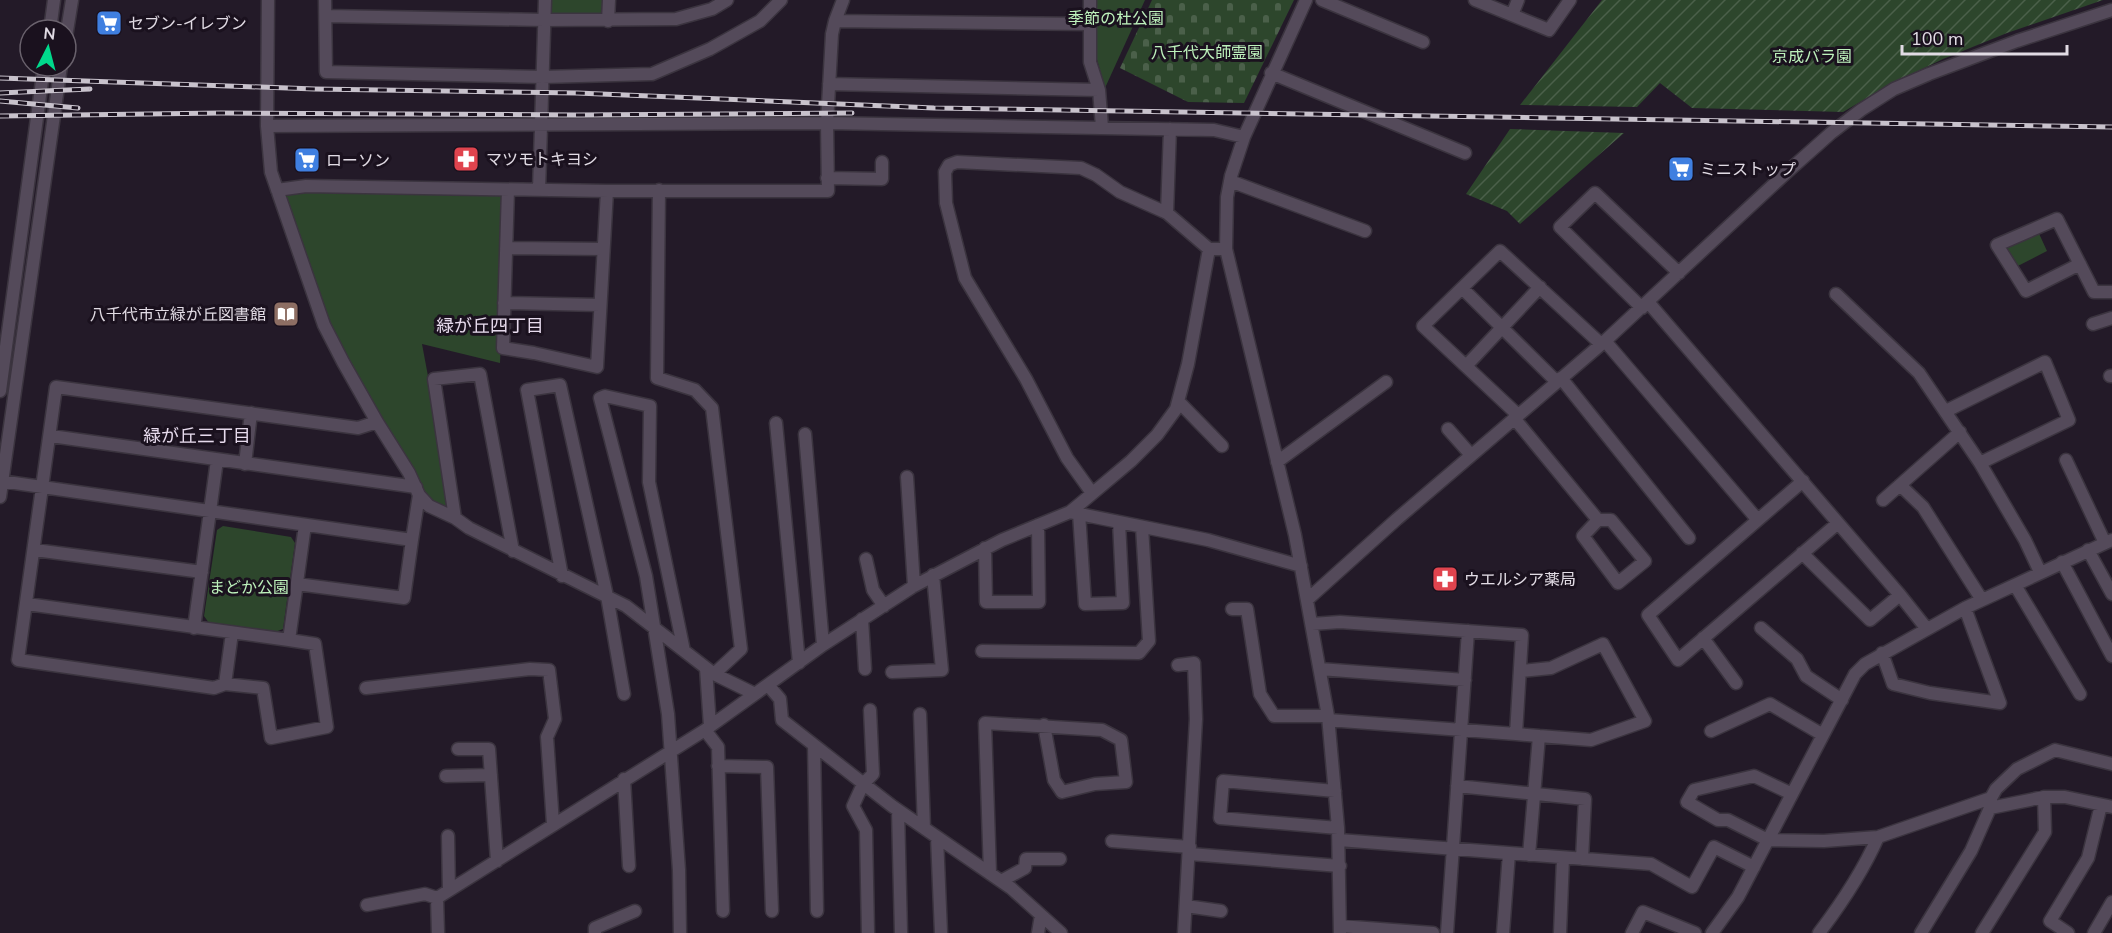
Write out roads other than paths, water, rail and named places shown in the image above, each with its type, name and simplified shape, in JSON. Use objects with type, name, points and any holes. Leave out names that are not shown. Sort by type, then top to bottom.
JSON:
[{"type":"street","points":[[52,18],[54,0]]},
{"type":"street","points":[[69,18],[72,0]]},
{"type":"street","points":[[268,0],[267,126],[271,172],[324,325],[418,491],[429,506],[633,611],[710,671],[755,694]]},
{"type":"street","points":[[325,0],[326,72],[543,77],[652,74],[710,49],[759,21],[775,2]]},
{"type":"street","points":[[539,190],[545,0]]},
{"type":"street","points":[[608,21],[609,0]]},
{"type":"street","points":[[326,16],[544,21],[676,19],[712,9],[727,0]]},
{"type":"street","points":[[277,190],[306,186],[607,191],[828,190],[827,123],[830,84],[835,21],[843,0]]},
{"type":"street","points":[[1090,0],[1090,62],[1099,90],[1102,127]]},
{"type":"street","points":[[1306,0],[1244,137],[1227,196],[1226,249],[1278,462],[1308,599],[1320,669],[1328,718],[1339,834],[1340,929],[1433,933]]},
{"type":"street","points":[[1322,0],[1423,42]]},
{"type":"street","points":[[1475,0],[1549,30],[1570,0]]},
{"type":"street","points":[[1512,15],[1518,0]]},
{"type":"street","points":[[1308,599],[1471,455],[1603,343],[1831,133],[1862,110],[1894,89],[2007,45],[2112,10]]},
{"type":"street","points":[[835,21],[1090,24]]},
{"type":"street","points":[[1271,73],[1465,153]]},
{"type":"street","points":[[0,391],[42,78]]},
{"type":"street","points":[[0,497],[59,78]]},
{"type":"street","points":[[830,84],[1099,90]]},
{"type":"street","points":[[267,126],[827,123],[1214,130],[1244,137]]},
{"type":"street","points":[[1167,213],[1170,129]]},
{"type":"street","points":[[828,178],[882,179],[882,162]]},
{"type":"street","points":[[1092,493],[1067,458],[1026,379],[965,278],[946,203],[945,172],[949,165],[957,162],[1081,168],[1096,175],[1120,192],[1167,213],[1209,249],[1226,249]]},
{"type":"street","points":[[1230,181],[1365,231]]},
{"type":"street","points":[[508,190],[503,348],[534,352],[597,367],[607,191]]},
{"type":"street","points":[[659,190],[657,378],[695,390],[712,408],[741,650],[710,671]]},
{"type":"street","points":[[1679,273],[1595,193],[1560,227],[1645,305],[1803,481],[1927,629]]},
{"type":"street","points":[[2080,264],[2026,291],[1997,245],[2057,219],[2094,291],[2112,292]]},
{"type":"street","points":[[506,248],[603,249]]},
{"type":"street","points":[[437,898],[707,728],[824,645],[914,586],[985,548],[1075,512],[1092,493],[1158,435],[1176,409],[1188,364],[1209,249]]},
{"type":"street","points":[[1598,520],[1516,417],[1423,326],[1500,251],[1603,343],[1758,519]]},
{"type":"street","points":[[1466,366],[1540,287]]},
{"type":"street","points":[[1462,288],[1559,380],[1689,538]]},
{"type":"street","points":[[1836,294],[1919,373],[1980,463],[2040,572]]},
{"type":"street","points":[[504,303],[600,305]]},
{"type":"street","points":[[2093,324],[2112,318]]},
{"type":"street","points":[[1946,411],[2045,362],[2069,420],[1980,463]]},
{"type":"street","points":[[455,518],[434,379],[480,374],[513,551]]},
{"type":"street","points":[[1278,462],[1386,382]]},
{"type":"street","points":[[562,576],[527,390],[560,385],[607,596],[624,694]]},
{"type":"street","points":[[27,604],[315,644],[327,728],[271,738],[263,688],[225,684],[214,688],[18,660],[51,436],[56,387],[358,428],[377,422]]},
{"type":"street","points":[[680,933],[680,870],[668,714],[646,576],[600,398],[605,396],[650,406],[649,482],[684,651]]},
{"type":"street","points":[[1179,402],[1222,446]]},
{"type":"street","points":[[245,464],[251,413]]},
{"type":"street","points":[[776,423],[799,663]]},
{"type":"street","points":[[1448,429],[1471,455]]},
{"type":"street","points":[[1883,500],[1960,432]]},
{"type":"street","points":[[805,434],[824,645]]},
{"type":"street","points":[[51,436],[418,491]]},
{"type":"street","points":[[194,628],[217,460]]},
{"type":"street","points":[[1712,933],[1738,897],[1855,674],[1865,664],[1965,608],[2109,542],[2066,460]]},
{"type":"street","points":[[908,477],[914,586]]},
{"type":"street","points":[[1,481],[412,540]]},
{"type":"street","points":[[1803,481],[1648,615],[1678,660],[1838,523]]},
{"type":"street","points":[[1900,485],[1923,507],[1982,600]]},
{"type":"street","points":[[297,584],[404,598],[418,491]]},
{"type":"street","points":[[1075,512],[1208,540],[1301,566]]},
{"type":"street","points":[[1075,512],[1085,604],[1123,603],[1119,522]]},
{"type":"street","points":[[1598,520],[1611,520],[1645,561],[1618,583],[1582,536],[1598,520]]},
{"type":"street","points":[[289,640],[305,525]]},
{"type":"street","points":[[985,548],[986,602],[1039,602],[1038,525]]},
{"type":"street","points":[[982,651],[1139,653],[1149,641],[1142,527]]},
{"type":"street","points":[[35,550],[202,572]]},
{"type":"street","points":[[2088,550],[2112,594]]},
{"type":"street","points":[[1802,553],[1870,620],[1900,595]]},
{"type":"street","points":[[866,559],[873,590],[884,606]]},
{"type":"street","points":[[2062,562],[2112,656]]},
{"type":"street","points":[[892,672],[942,670],[933,575]]},
{"type":"street","points":[[2015,585],[2080,694]]},
{"type":"street","points":[[1882,654],[1893,684],[1930,693],[2000,703],[1965,608]]},
{"type":"street","points":[[1232,609],[1247,609],[1260,694],[1274,716],[1328,718],[1591,740],[1645,721],[1603,644],[1551,668],[1521,671]]},
{"type":"street","points":[[862,619],[865,669]]},
{"type":"street","points":[[1312,624],[1340,622],[1522,636],[1516,734]]},
{"type":"street","points":[[1761,628],[1797,659],[1806,676],[1842,700]]},
{"type":"street","points":[[1447,933],[1468,631]]},
{"type":"street","points":[[225,684],[232,633]]},
{"type":"street","points":[[1703,638],[1736,683]]},
{"type":"street","points":[[1178,665],[1194,663],[1196,718],[1184,933]]},
{"type":"street","points":[[366,688],[530,669],[549,670],[555,719],[547,737],[553,824]]},
{"type":"street","points":[[1320,669],[1465,680]]},
{"type":"street","points":[[710,671],[707,728],[718,747],[723,911]]},
{"type":"street","points":[[768,685],[780,699],[782,720],[898,810],[1001,881],[1061,933]]},
{"type":"street","points":[[1710,731],[1770,704],[1823,735]]},
{"type":"street","points":[[868,933],[866,830],[853,806],[863,784],[873,774],[870,711]]},
{"type":"street","points":[[920,714],[924,828]]},
{"type":"street","points":[[990,873],[985,723],[1044,725],[1101,730],[1121,740],[1126,783],[1095,784],[1062,792],[1054,780],[1044,725]]},
{"type":"street","points":[[1529,855],[1539,736]]},
{"type":"street","points":[[814,745],[817,911]]},
{"type":"street","points":[[458,749],[489,749],[497,861]]},
{"type":"street","points":[[1921,933],[1971,851],[1996,789],[2018,769],[2055,750],[2112,764]]},
{"type":"street","points":[[718,766],[767,767],[772,911]]},
{"type":"street","points":[[446,776],[491,775]]},
{"type":"street","points":[[1792,794],[1754,776],[1694,790],[1687,802],[1718,820],[1728,820],[1768,840],[1824,841],[1878,837],[1991,803],[2065,797],[2106,806],[2088,858],[2050,921],[2068,933]]},
{"type":"street","points":[[624,779],[629,866]]},
{"type":"street","points":[[1335,791],[1223,781],[1220,818],[1453,849],[1651,864],[1692,887],[1714,847],[1754,867]]},
{"type":"street","points":[[1457,786],[1585,799],[1582,859]]},
{"type":"street","points":[[1982,933],[2045,832],[2044,797]]},
{"type":"street","points":[[898,810],[901,933]]},
{"type":"street","points":[[448,836],[449,890]]},
{"type":"street","points":[[937,837],[940,933]]},
{"type":"street","points":[[1819,933],[1872,851],[1878,837]]},
{"type":"street","points":[[1112,841],[1340,866]]},
{"type":"street","points":[[1503,933],[1509,853]]},
{"type":"street","points":[[1560,933],[1563,858]]},
{"type":"street","points":[[1001,881],[1024,868],[1026,860],[1059,859]]},
{"type":"street","points":[[366,905],[425,894],[437,898]]},
{"type":"street","points":[[437,898],[438,933]]},
{"type":"street","points":[[2094,933],[2112,902]]},
{"type":"street","points":[[1186,906],[1221,910]]},
{"type":"street","points":[[595,933],[595,928],[635,911]]},
{"type":"street","points":[[1632,933],[1643,912],[1695,933]]},
{"type":"street","points":[[1038,933],[1041,915]]},
{"type":"railway","points":[[0,78],[315,89],[577,93],[934,108],[2112,127]]},
{"type":"railway","points":[[0,93],[90,89]]},
{"type":"railway","points":[[0,101],[78,108]]},
{"type":"railway","points":[[0,116],[221,113],[577,115],[852,113]]},
{"type":"place","name":"セブン-イレブン","points":[[109,23]]},
{"type":"place","name":"マツモトキヨシ","points":[[466,159]]},
{"type":"place","name":"ローソン","points":[[307,160]]},
{"type":"place","name":"ミニストップ","points":[[1681,169]]},
{"type":"place","name":"八千代市立緑が丘図書館","points":[[286,314]]},
{"type":"place","name":"ウエルシア薬局","points":[[1445,579]]},
{"type":"district","name":"緑が丘四丁目","points":[[490,326]]},
{"type":"district","name":"緑が丘三丁目","points":[[197,436]]},
{"type":"park label","name":"季節の杜公園","points":[[1116,18]]},
{"type":"park label","name":"八千代大師霊園","points":[[1207,52]]},
{"type":"park label","name":"京成バラ園","points":[[1812,56]]},
{"type":"park label","name":"まどか公園","points":[[249,587]]}]
